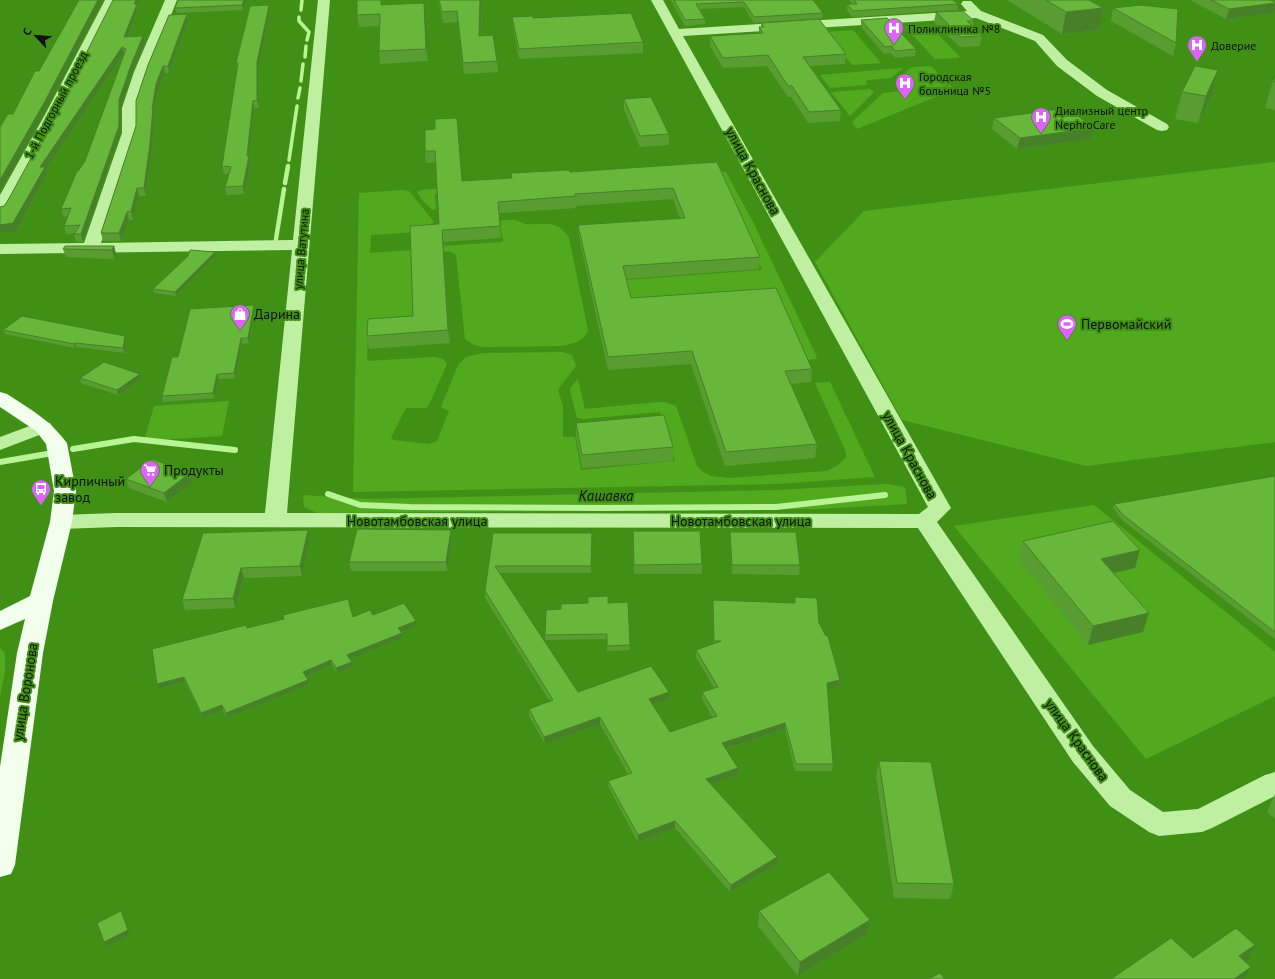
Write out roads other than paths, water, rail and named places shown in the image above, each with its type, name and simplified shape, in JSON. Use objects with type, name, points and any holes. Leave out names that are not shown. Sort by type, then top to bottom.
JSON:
[{"type":"main road","points":[[0,398],[43,426],[56,443],[65,491],[61,522]]},
{"type":"main road","name":"улица Воронова","points":[[0,865],[30,654],[41,601],[61,522]]},
{"type":"main road","points":[[0,621],[41,601]]},
{"type":"street","name":"1-й Подгорный проезд","points":[[0,209],[54,111],[111,0]]},
{"type":"street","points":[[91,248],[129,133],[129,108],[141,72],[171,0]]},
{"type":"street","name":"улица Ватутина","points":[[275,521],[324,0]]},
{"type":"street","name":"улица Краснова","points":[[657,0],[940,508],[925,521],[1083,754],[1120,798],[1159,824],[1202,820],[1275,782]]},
{"type":"street","points":[[963,0],[977,14],[1039,38],[1062,63],[1102,93],[1162,127]]},
{"type":"street","points":[[675,33],[977,14]]},
{"type":"street","points":[[0,249],[301,245]]},
{"type":"street","points":[[0,444],[43,426]]},
{"type":"street","name":"Новотамбовская улица","points":[[61,522],[116,520],[925,521]]},
{"type":"waterway","points":[[301,10],[302,0]]},
{"type":"waterway","points":[[299,17],[299,21],[309,32],[307,40]]},
{"type":"waterway","points":[[305,57],[306,46]]},
{"type":"waterway","points":[[301,81],[303,64]]},
{"type":"waterway","points":[[298,98],[300,88]]},
{"type":"waterway","points":[[289,160],[297,106]]},
{"type":"waterway","points":[[285,183],[288,166]]},
{"type":"waterway","points":[[276,239],[284,189]]},
{"type":"waterway","points":[[73,449],[134,439],[235,450]]},
{"type":"waterway","points":[[0,462],[47,454]]},
{"type":"waterway","name":"Кашавка","points":[[328,494],[360,505],[410,507],[602,508],[776,507],[885,495]]},
{"type":"place","name":"Поликлиника №8","points":[[894,45]]},
{"type":"place","name":"Доверие","points":[[1197,62]]},
{"type":"place","name":"Городская больница №5","points":[[905,100]]},
{"type":"place","name":"Диализный центр NephroCare","points":[[1041,134]]},
{"type":"place","name":"Дарина","points":[[240,331]]},
{"type":"place","name":"Первомайский","points":[[1067,341]]},
{"type":"place","name":"Продукты","points":[[150,487]]},
{"type":"place","name":"Кирпичный завод","points":[[41,506]]}]
